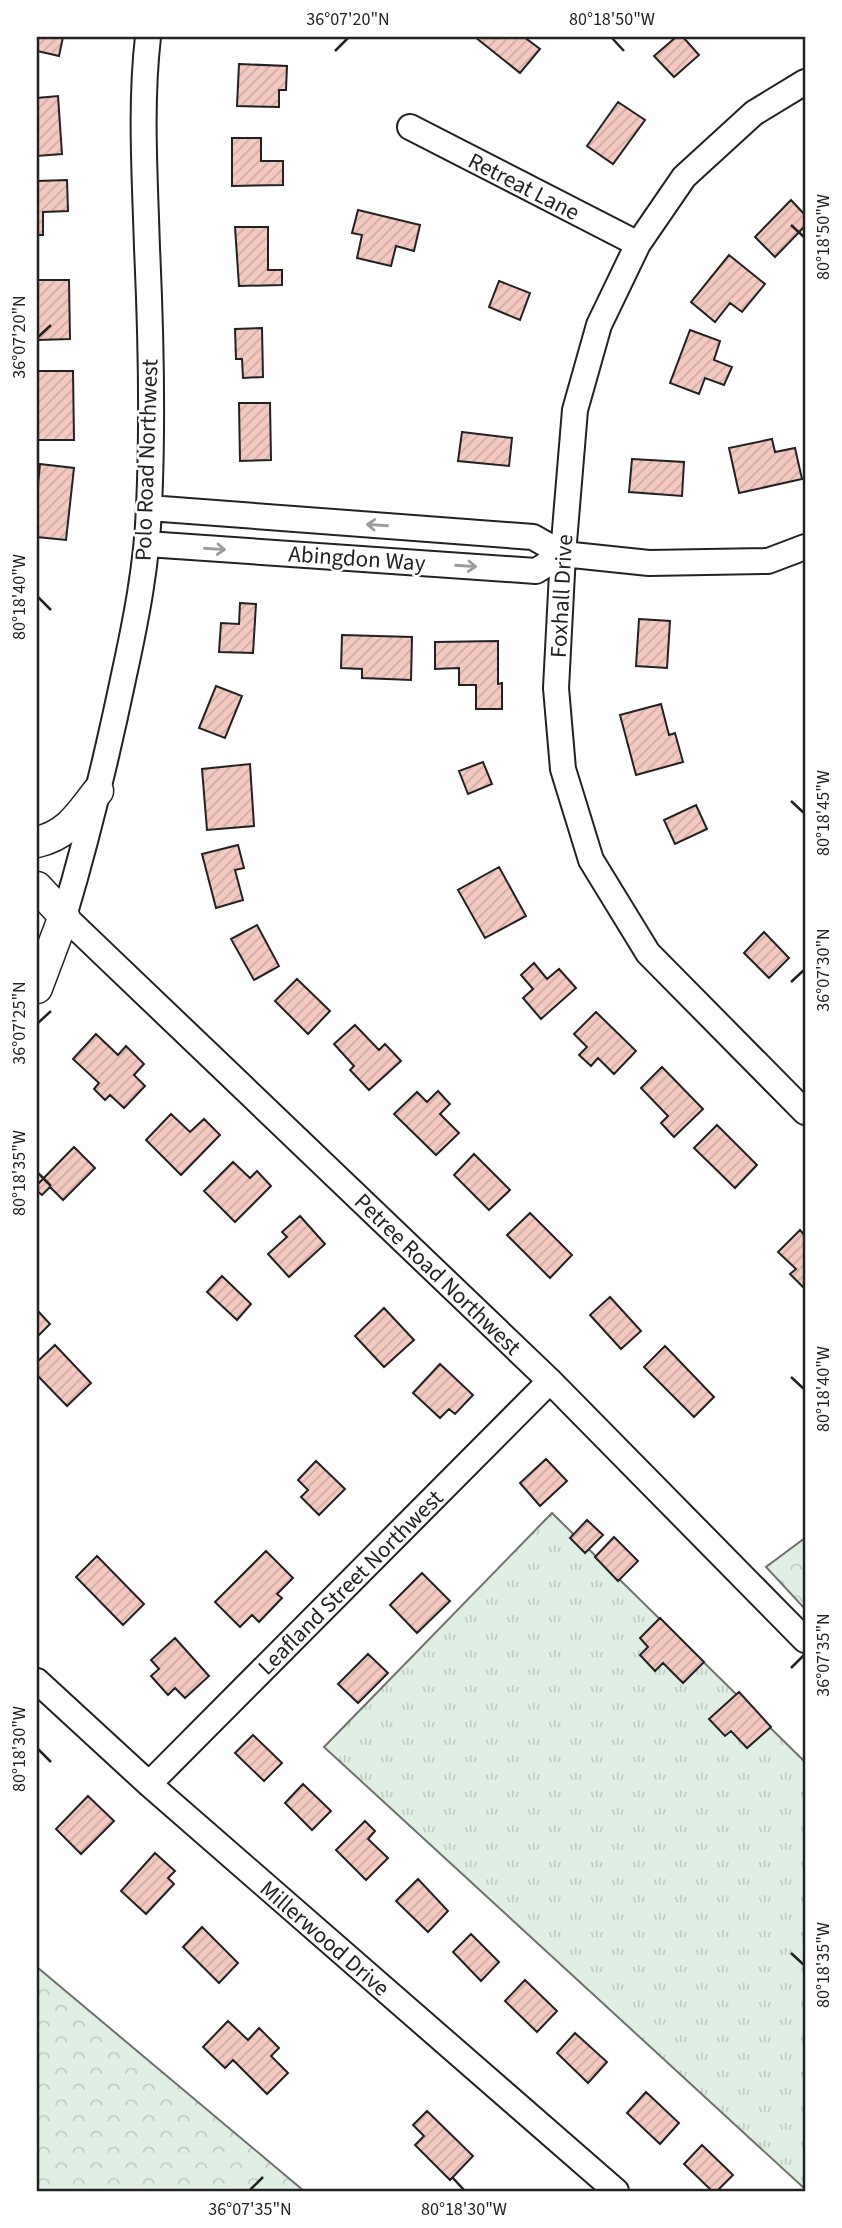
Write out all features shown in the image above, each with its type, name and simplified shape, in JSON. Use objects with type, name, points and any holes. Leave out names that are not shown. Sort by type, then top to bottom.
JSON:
[{"type":"main road","points":[[37,842],[50,839],[68,828],[98,791]]},
{"type":"main road","points":[[37,887],[64,916],[37,988]]},
{"type":"street","name":"Polo Road Northwest","points":[[64,916],[98,791],[136,619],[147,544],[150,341],[144,165],[148,37]]},
{"type":"street","name":"Foxhall Drive","points":[[805,82],[754,113],[684,177],[638,244],[599,326],[575,410],[563,554],[556,688],[563,769],[591,860],[648,953],[805,1112]]},
{"type":"street","name":"Retreat Lane","points":[[410,127],[638,244]]},
{"type":"street","name":"Abingdon Way","points":[[149,508],[533,537],[563,554],[649,563],[768,561],[805,547]]},
{"type":"street","name":"Abingdon Way","points":[[147,544],[536,571],[563,554]]},
{"type":"street","name":"Petree Road Northwest","points":[[64,916],[550,1381],[805,1640]]},
{"type":"street","name":"Leafland Street Northwest","points":[[149,1784],[550,1381]]},
{"type":"street","name":"Millerwood Drive","points":[[37,1681],[149,1784],[616,2191]]},
{"type":"green space","points":[[552,1513],[805,1762],[805,2189],[324,1747]]},
{"type":"green space","points":[[805,1538],[805,1609],[766,1567]]},
{"type":"green space","points":[[37,1967],[304,2191],[37,2191]]},
{"type":"building","points":[[37,37],[63,37],[59,56],[37,51]]},
{"type":"building","points":[[475,37],[524,37],[540,49],[520,73]]},
{"type":"building","points":[[676,37],[683,37],[699,55],[674,77],[654,56]]},
{"type":"building","points":[[239,64],[287,66],[286,90],[279,90],[279,107],[237,106]]},
{"type":"building","points":[[58,96],[62,154],[37,156],[37,98]]},
{"type":"building","points":[[618,102],[645,120],[613,164],[587,146]]},
{"type":"building","points":[[232,138],[261,138],[261,161],[283,161],[283,185],[232,186]]},
{"type":"building","points":[[67,180],[68,211],[43,212],[43,235],[37,235],[37,181]]},
{"type":"building","points":[[791,200],[805,215],[805,226],[775,257],[755,237]]},
{"type":"building","points":[[358,210],[420,225],[414,251],[396,246],[391,266],[357,258],[362,235],[352,233]]},
{"type":"building","points":[[235,227],[268,227],[268,270],[282,270],[282,285],[239,286]]},
{"type":"building","points":[[729,255],[765,284],[742,312],[730,303],[715,322],[691,302]]},
{"type":"building","points":[[37,280],[69,280],[70,339],[38,340]]},
{"type":"building","points":[[499,281],[530,293],[520,320],[489,307]]},
{"type":"building","points":[[262,328],[263,377],[243,378],[242,359],[236,359],[235,329]]},
{"type":"building","points":[[690,330],[720,341],[714,360],[732,367],[724,385],[705,378],[699,394],[670,383]]},
{"type":"building","points":[[37,371],[73,371],[74,440],[37,440]]},
{"type":"building","points":[[239,403],[270,403],[271,460],[240,461]]},
{"type":"building","points":[[462,432],[512,438],[509,466],[458,461]]},
{"type":"building","points":[[772,439],[775,452],[795,448],[802,479],[739,493],[729,448]]},
{"type":"building","points":[[632,459],[684,462],[682,496],[629,492]]},
{"type":"building","points":[[40,464],[74,468],[66,540],[37,537]]},
{"type":"building","points":[[240,603],[256,604],[253,653],[219,652],[221,623],[239,624]]},
{"type":"building","points":[[639,619],[670,621],[667,668],[636,666]]},
{"type":"building","points":[[342,635],[412,637],[411,680],[362,678],[362,669],[341,668]]},
{"type":"building","points":[[498,641],[498,684],[502,683],[502,709],[476,709],[476,685],[459,685],[459,668],[435,669],[435,642]]},
{"type":"building","points":[[216,686],[242,696],[225,738],[199,728]]},
{"type":"building","points":[[661,704],[669,735],[675,733],[683,762],[636,775],[620,715]]},
{"type":"building","points":[[483,762],[492,784],[468,794],[459,771]]},
{"type":"building","points":[[250,764],[254,826],[207,830],[202,769]]},
{"type":"building","points":[[696,805],[707,829],[675,844],[664,820]]},
{"type":"building","points":[[238,845],[244,868],[235,870],[243,900],[216,908],[202,854]]},
{"type":"building","points":[[499,867],[526,916],[485,938],[458,890]]},
{"type":"building","points":[[257,925],[279,966],[254,980],[231,939]]},
{"type":"building","points":[[764,932],[789,958],[769,978],[744,953]]},
{"type":"building","points":[[534,963],[547,979],[559,969],[576,988],[541,1019],[523,998],[533,989],[521,975]]},
{"type":"building","points":[[297,979],[330,1011],[308,1034],[275,1001]]},
{"type":"building","points":[[596,1012],[636,1051],[614,1074],[598,1058],[591,1066],[579,1055],[587,1047],[574,1034]]},
{"type":"building","points":[[355,1025],[379,1050],[385,1044],[401,1061],[369,1090],[350,1070],[354,1066],[334,1044]]},
{"type":"building","points":[[96,1034],[118,1055],[126,1046],[144,1064],[134,1075],[145,1086],[124,1108],[110,1095],[105,1100],[94,1089],[99,1083],[73,1059]]},
{"type":"building","points":[[662,1067],[703,1109],[674,1137],[661,1123],[668,1116],[641,1088]]},
{"type":"building","points":[[438,1091],[450,1104],[440,1114],[459,1133],[436,1155],[394,1114],[417,1092],[427,1102]]},
{"type":"building","points":[[171,1114],[190,1132],[204,1119],[220,1135],[181,1175],[146,1140]]},
{"type":"building","points":[[717,1125],[757,1165],[735,1188],[694,1148]]},
{"type":"building","points":[[74,1147],[95,1168],[63,1200],[50,1187],[42,1195],[37,1191],[37,1185]]},
{"type":"building","points":[[474,1154],[510,1190],[489,1210],[454,1175]]},
{"type":"building","points":[[233,1162],[250,1178],[257,1171],[271,1186],[235,1222],[204,1191]]},
{"type":"building","points":[[530,1213],[572,1255],[550,1278],[507,1235]]},
{"type":"building","points":[[300,1216],[325,1244],[289,1277],[268,1254],[287,1237],[282,1232]]},
{"type":"building","points":[[800,1230],[805,1236],[805,1289],[790,1274],[796,1269],[778,1252]]},
{"type":"building","points":[[222,1276],[251,1304],[237,1320],[207,1292]]},
{"type":"building","points":[[610,1297],[641,1331],[621,1349],[590,1315]]},
{"type":"building","points":[[384,1308],[414,1340],[384,1367],[355,1336]]},
{"type":"building","points":[[37,1310],[50,1324],[37,1337]]},
{"type":"building","points":[[55,1345],[91,1383],[67,1406],[37,1375],[37,1362]]},
{"type":"building","points":[[665,1346],[714,1397],[694,1417],[644,1367]]},
{"type":"building","points":[[440,1364],[473,1395],[455,1414],[449,1409],[440,1418],[413,1393]]},
{"type":"building","points":[[546,1459],[567,1481],[540,1506],[520,1483]]},
{"type":"building","points":[[316,1461],[345,1489],[319,1515],[301,1497],[308,1490],[298,1480]]},
{"type":"building","points":[[587,1520],[603,1535],[585,1553],[570,1538]]},
{"type":"building","points":[[614,1537],[638,1561],[618,1581],[595,1557]]},
{"type":"building","points":[[266,1551],[293,1578],[277,1594],[282,1598],[259,1622],[252,1615],[240,1627],[215,1602]]},
{"type":"building","points":[[97,1556],[144,1604],[123,1625],[76,1577]]},
{"type":"building","points":[[422,1573],[450,1601],[417,1633],[390,1605]]},
{"type":"building","points":[[660,1618],[704,1662],[683,1683],[663,1663],[655,1671],[640,1655],[648,1647],[640,1638]]},
{"type":"building","points":[[175,1638],[209,1676],[185,1698],[175,1688],[168,1695],[151,1676],[159,1669],[151,1660]]},
{"type":"building","points":[[368,1654],[388,1673],[358,1703],[338,1684]]},
{"type":"building","points":[[739,1692],[771,1727],[747,1748],[731,1731],[725,1736],[709,1719]]},
{"type":"building","points":[[253,1735],[282,1763],[264,1781],[235,1753]]},
{"type":"building","points":[[303,1784],[331,1811],[312,1830],[285,1803]]},
{"type":"building","points":[[88,1796],[114,1821],[81,1854],[56,1829]]},
{"type":"building","points":[[365,1821],[375,1831],[368,1839],[388,1858],[366,1880],[336,1850]]},
{"type":"building","points":[[155,1853],[175,1871],[168,1878],[174,1884],[146,1914],[121,1891]]},
{"type":"building","points":[[418,1879],[448,1911],[428,1932],[396,1901]]},
{"type":"building","points":[[202,1927],[238,1963],[219,1983],[183,1947]]},
{"type":"building","points":[[471,1934],[499,1962],[481,1981],[453,1952]]},
{"type":"building","points":[[525,1980],[557,2011],[537,2032],[505,2001]]},
{"type":"building","points":[[228,2021],[248,2040],[259,2028],[279,2048],[271,2056],[288,2073],[267,2094],[233,2060],[225,2068],[203,2047]]},
{"type":"building","points":[[575,2033],[607,2062],[588,2083],[557,2053]]},
{"type":"building","points":[[646,2092],[679,2123],[660,2144],[627,2113]]},
{"type":"building","points":[[427,2111],[473,2156],[450,2180],[415,2145],[424,2136],[413,2125]]},
{"type":"building","points":[[702,2145],[733,2175],[717,2191],[712,2191],[684,2164]]}]
